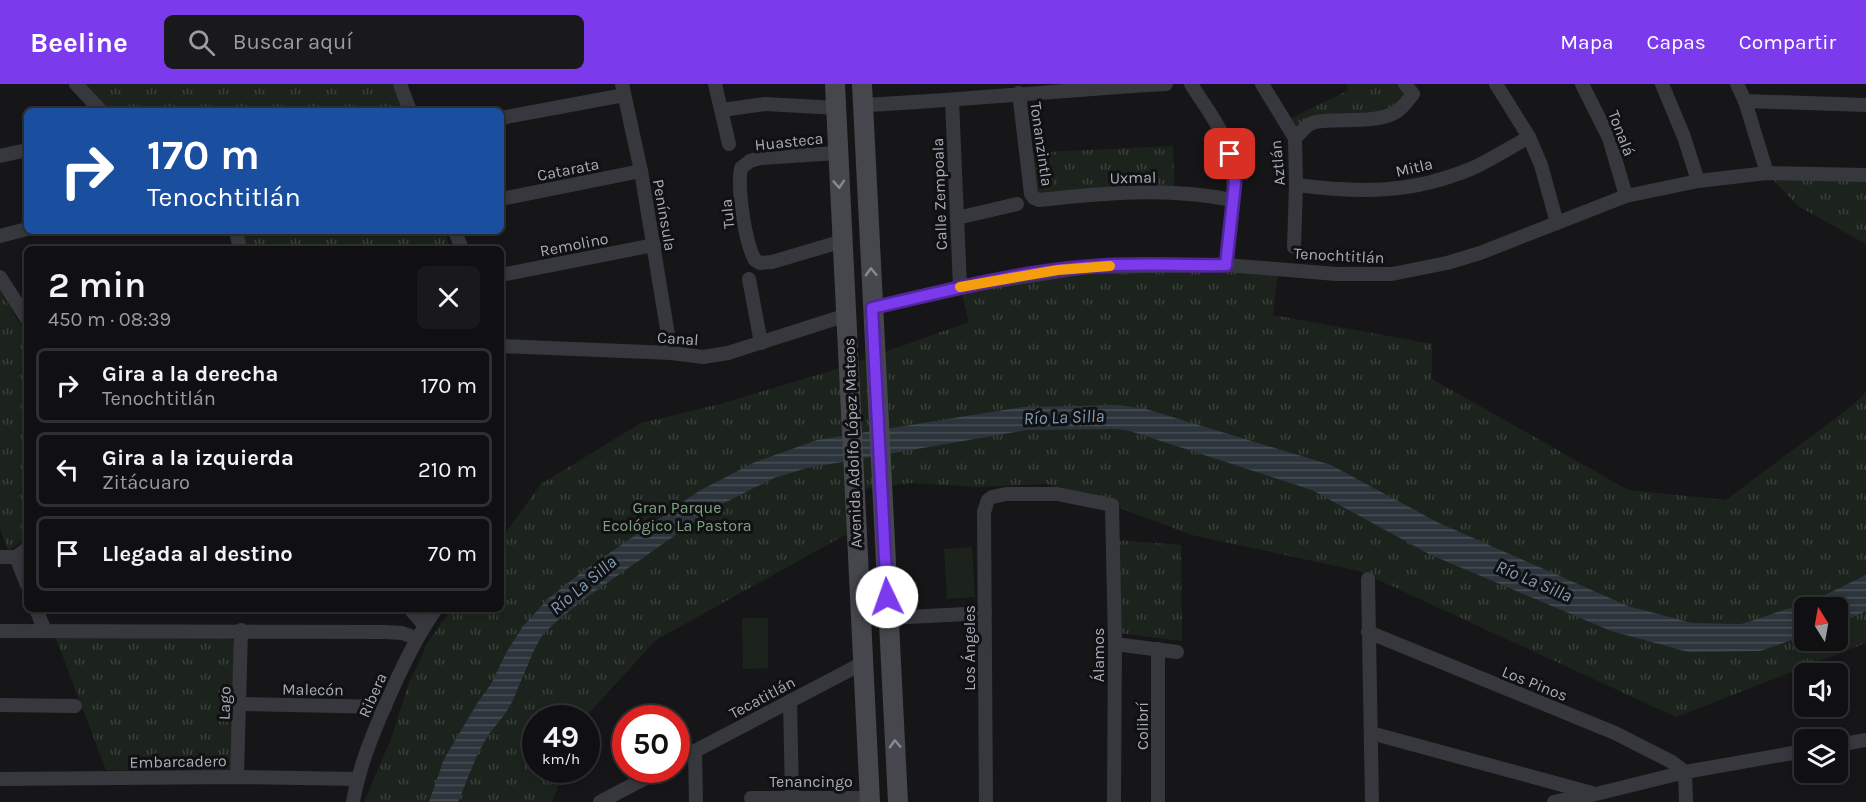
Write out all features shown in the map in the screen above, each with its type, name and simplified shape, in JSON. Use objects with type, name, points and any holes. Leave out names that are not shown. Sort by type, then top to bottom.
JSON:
[{"type":"main road","name":"Avenida Adolfo López Mateos","points":[[835,84],[870,800]]},
{"type":"main road","name":"Avenida Adolfo López Mateos","points":[[862,84],[898,802]]},
{"type":"street","points":[[76,84],[98,108]]},
{"type":"street","points":[[400,84],[409,108]]},
{"type":"street","points":[[715,84],[729,144]]},
{"type":"street","points":[[864,105],[952,100],[1057,87],[1166,84]]},
{"type":"street","points":[[1191,84],[1223,136],[1235,176],[1226,265]]},
{"type":"street","name":"Aztlán","points":[[1262,84],[1295,138],[1294,246]]},
{"type":"street","points":[[1496,84],[1529,137],[1541,165],[1557,223]]},
{"type":"street","name":"Tonalá","points":[[1582,84],[1609,138],[1626,196]]},
{"type":"street","points":[[1662,84],[1684,137],[1698,181]]},
{"type":"street","points":[[1737,84],[1745,101],[1767,173]]},
{"type":"street","points":[[1295,138],[1302,129],[1315,122],[1375,118],[1392,114],[1399,110],[1409,89]]},
{"type":"street","points":[[504,117],[623,90]]},
{"type":"street","name":"Península","points":[[623,90],[641,171],[671,353]]},
{"type":"street","name":"Tonanzintla","points":[[1019,93],[1031,194],[1034,198]]},
{"type":"street","name":"Calle Zempoala","points":[[952,100],[960,287]]},
{"type":"street","points":[[1745,101],[1866,105]]},
{"type":"street","points":[[722,110],[765,104],[836,108]]},
{"type":"street","name":"Mitla","points":[[1296,184],[1344,191],[1390,190],[1416,185],[1471,168],[1529,137]]},
{"type":"street","points":[[0,156],[24,151]]},
{"type":"street","name":"Huasteca","points":[[744,164],[754,159],[768,157],[837,153]]},
{"type":"street","name":"Tula","points":[[744,164],[741,168],[740,179],[745,230],[748,247],[754,260],[760,263],[772,262],[843,241]]},
{"type":"street","name":"Catarata","points":[[504,198],[641,171]]},
{"type":"street","name":"Tenochtitlán","points":[[872,308],[960,287],[1085,267],[1226,265],[1336,274],[1392,274],[1448,263],[1514,241],[1626,196],[1698,181],[1767,173],[1866,174]]},
{"type":"street","name":"Uxmal","points":[[1034,198],[1039,200],[1155,192],[1198,194],[1232,200]]},
{"type":"street","points":[[957,218],[1017,204]]},
{"type":"street","points":[[0,236],[24,230]]},
{"type":"street","name":"Remolino","points":[[504,274],[654,245]]},
{"type":"street","points":[[0,277],[24,312]]},
{"type":"street","points":[[750,279],[760,342]]},
{"type":"street","name":"Canal","points":[[504,346],[671,353],[703,357],[760,342],[847,324]]},
{"type":"street","name":"Álamos","points":[[992,496],[1057,494],[1113,505],[1115,802]]},
{"type":"street","name":"Los Ángeles","points":[[986,802],[983,518],[985,506],[992,496]]},
{"type":"street","points":[[0,557],[23,554]]},
{"type":"street","points":[[1368,579],[1372,802]]},
{"type":"street","points":[[37,612],[45,631]]},
{"type":"street","points":[[413,612],[424,625]]},
{"type":"street","name":"Ribera","points":[[352,802],[370,739],[416,638],[434,612]]},
{"type":"street","points":[[888,618],[985,613]]},
{"type":"street","name":"Lago","points":[[237,777],[241,704],[241,630]]},
{"type":"street","points":[[0,631],[385,632],[402,633],[416,638]]},
{"type":"street","name":"Los Pinos","points":[[1368,632],[1615,734],[1672,762],[1685,772]]},
{"type":"street","points":[[1115,644],[1177,652]]},
{"type":"street","name":"Colibrí","points":[[1158,650],[1158,802]]},
{"type":"street","name":"Tecatitlán","points":[[690,754],[863,663]]},
{"type":"street","points":[[790,701],[792,797]]},
{"type":"street","name":"Malecón","points":[[241,704],[384,707]]},
{"type":"street","points":[[0,705],[75,706]]},
{"type":"street","points":[[1371,733],[1596,794]]},
{"type":"street","points":[[1848,743],[1866,740]]},
{"type":"street","points":[[695,751],[696,802]]},
{"type":"street","points":[[1554,802],[1685,772],[1794,753]]},
{"type":"street","points":[[1685,772],[1686,802]]},
{"type":"street","name":"Embarcadero","points":[[0,779],[237,777],[357,779]]},
{"type":"street","points":[[600,802],[636,783]]},
{"type":"street","name":"Tenancingo","points":[[751,798],[870,800]]},
{"type":"green space","points":[[82,84],[396,84],[404,108],[109,108]]},
{"type":"green space","points":[[1346,84],[1405,84],[1413,94],[1399,110],[1325,120],[1295,138],[1285,121],[1349,90]]},
{"type":"green space","points":[[336,100],[338,108],[311,108]]},
{"type":"green space","points":[[1173,146],[1175,193],[1039,200],[1026,153]]},
{"type":"green space","points":[[1767,173],[1866,175],[1866,244],[1798,206]]},
{"type":"green space","points":[[240,234],[446,234],[449,246],[241,246]]},
{"type":"green space","name":"Gran Parque Ecológico La Pastora","points":[[1278,269],[1273,315],[1432,344],[1432,379],[1628,490],[1726,500],[1853,405],[1866,392],[1866,643],[1848,650],[1848,597],[1794,597],[1794,651],[1845,651],[1815,663],[1794,663],[1794,671],[1676,717],[1359,571],[1192,535],[1047,484],[979,487],[910,483],[864,489],[867,530],[845,535],[656,640],[596,705],[522,705],[522,783],[560,783],[552,802],[364,802],[391,739],[409,683],[428,642],[449,612],[504,612],[504,535],[541,484],[641,423],[720,404],[840,368],[969,322],[960,287],[1058,270]]},
{"type":"green space","points":[[0,291],[24,330],[24,541],[8,550],[0,529]]},
{"type":"green space","points":[[1117,540],[1181,545],[1182,641],[1119,633]]},
{"type":"green space","points":[[972,547],[975,597],[947,599],[944,549]]},
{"type":"green space","points":[[742,618],[768,618],[768,668],[743,669]]},
{"type":"green space","points":[[55,636],[229,637],[234,642],[233,767],[227,772],[106,770]]},
{"type":"water","name":"Río La Silla","points":[[1119,405],[1146,409],[1331,465],[1437,522],[1628,606],[1692,623],[1741,624],[1794,607],[1794,639],[1760,651],[1689,652],[1611,631],[1431,555],[1312,490],[1130,431],[1117,429],[1027,430],[807,468],[774,478],[714,508],[584,599],[543,634],[512,702],[478,753],[458,802],[429,802],[444,759],[491,684],[506,653],[523,626],[549,598],[582,572],[699,491],[753,463],[817,440],[1023,407]]},
{"type":"water","points":[[1866,575],[1866,611],[1848,619],[1848,597],[1821,597]]},
{"type":"slow traffic","points":[[960,287],[1058,270],[1110,266]]},
{"type":"route","points":[[887,597],[872,308],[960,287],[1071,268],[1226,265],[1235,188],[1230,154]]}]
